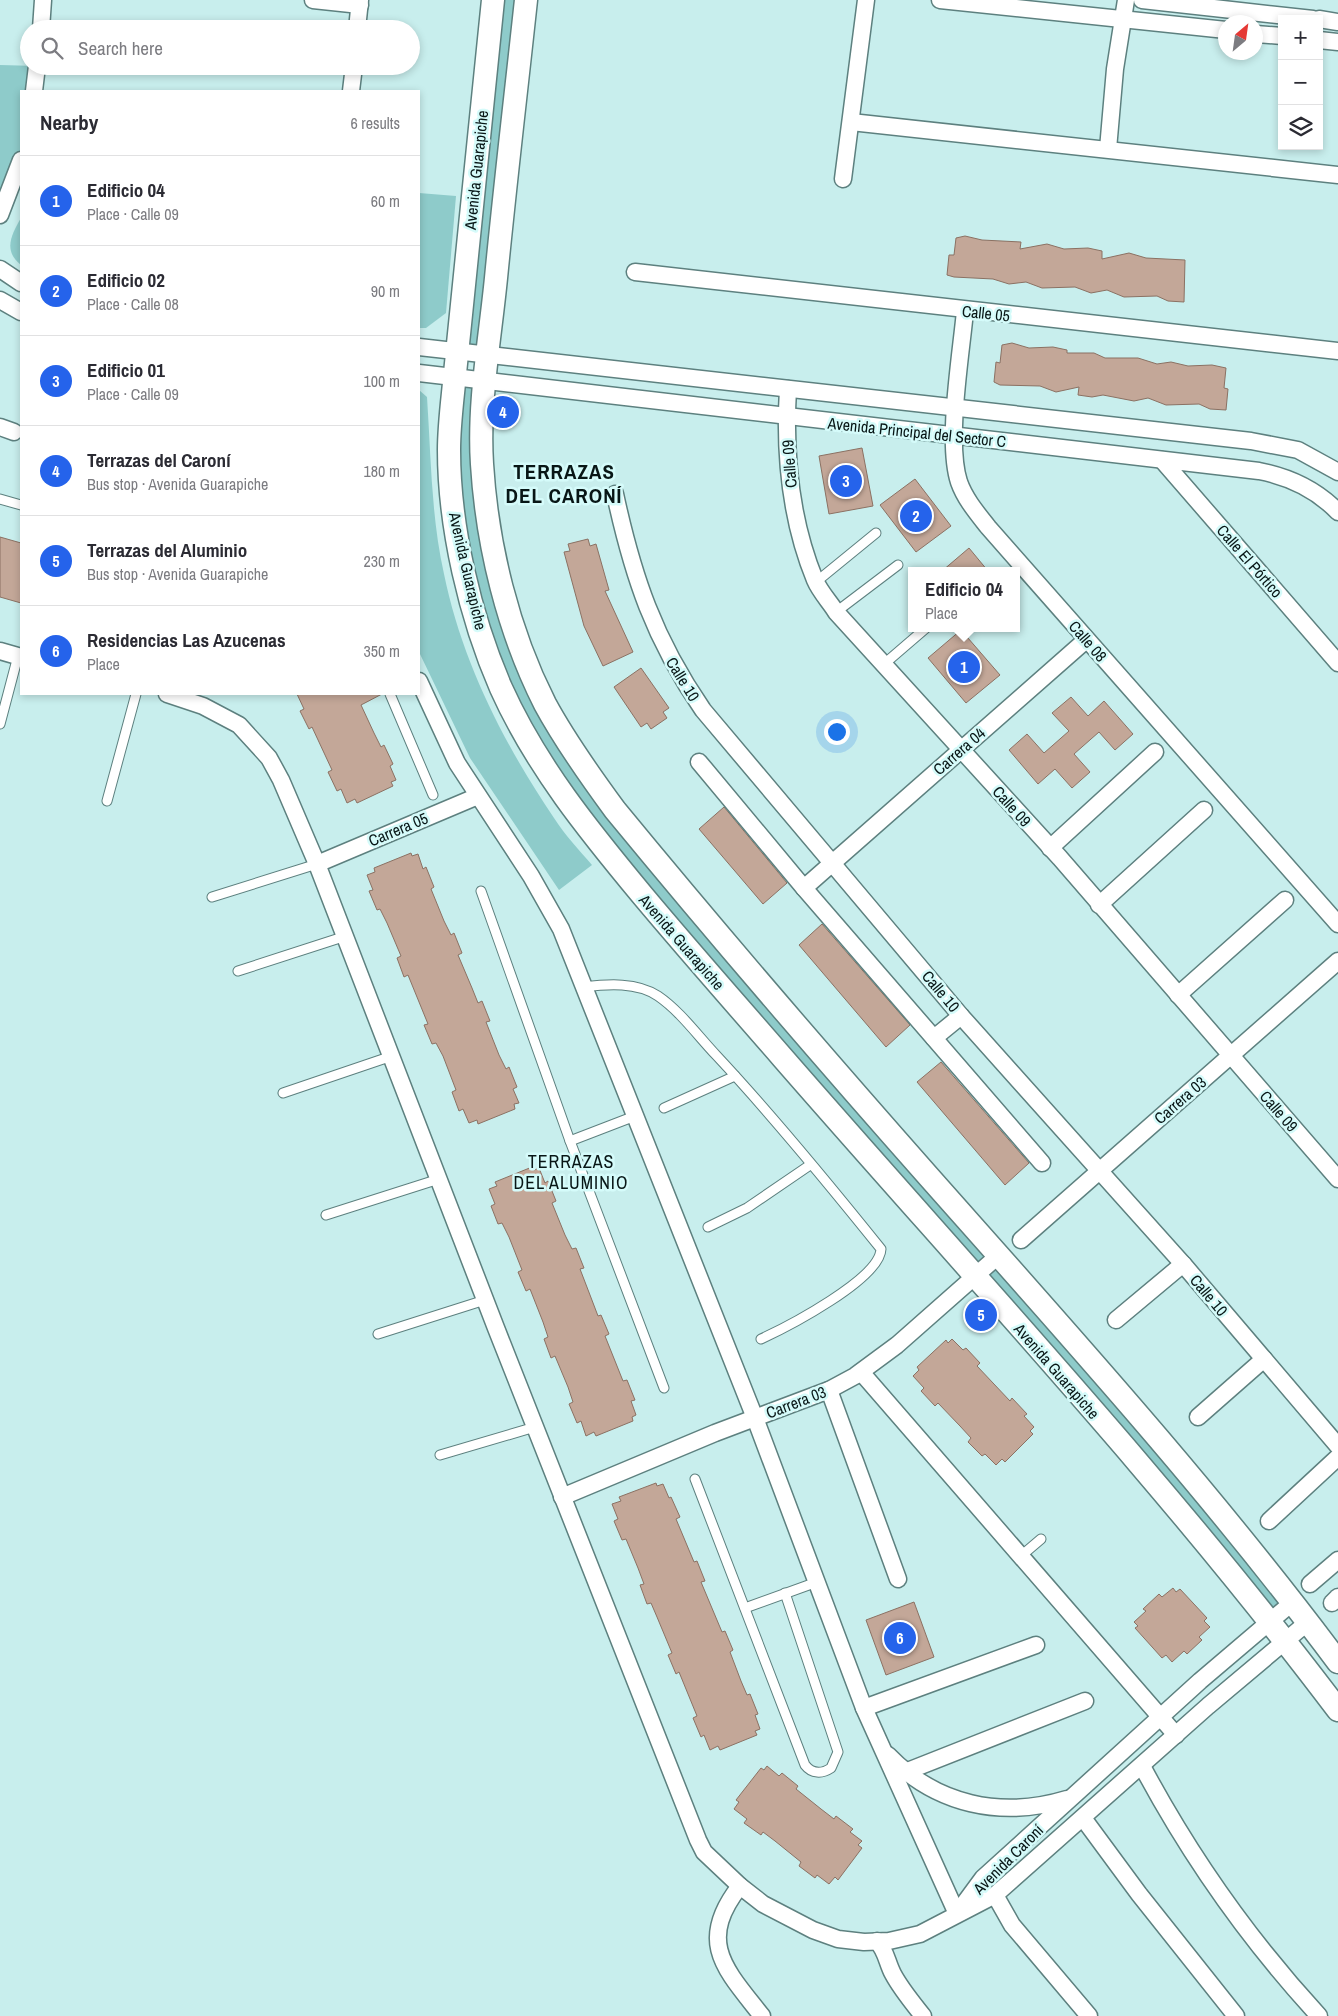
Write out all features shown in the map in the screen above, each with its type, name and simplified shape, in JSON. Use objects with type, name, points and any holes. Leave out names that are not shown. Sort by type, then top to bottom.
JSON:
[{"type":"street","points":[[42,20],[43,0]]},
{"type":"street","points":[[313,0],[360,3],[359,20]]},
{"type":"street","name":"Avenida Guarapiche","points":[[493,0],[454,377],[449,449],[450,482],[455,520],[471,604],[501,687],[539,760],[581,821],[668,926],[1133,1458],[1269,1620],[1338,1710]]},
{"type":"street","name":"Avenida Guarapiche","points":[[526,0],[488,355],[482,463],[488,520],[496,560],[514,628],[528,666],[561,731],[615,810],[928,1175],[1175,1456],[1293,1602],[1338,1662]]},
{"type":"street","points":[[843,179],[866,0]]},
{"type":"street","points":[[940,0],[1025,5],[1124,20],[1218,29]]},
{"type":"street","points":[[1108,149],[1115,69],[1126,0]]},
{"type":"street","points":[[1142,0],[1228,15]]},
{"type":"street","points":[[1263,17],[1278,18]]},
{"type":"street","points":[[1323,20],[1338,22]]},
{"type":"street","points":[[1263,35],[1278,36]]},
{"type":"street","points":[[1323,40],[1338,42]]},
{"type":"street","points":[[34,90],[36,75]]},
{"type":"street","points":[[351,90],[353,75]]},
{"type":"street","points":[[851,122],[1338,175]]},
{"type":"street","points":[[0,215],[20,163]]},
{"type":"street","points":[[0,269],[20,283]]},
{"type":"street","name":"Calle 05","points":[[635,272],[1338,351]]},
{"type":"street","points":[[0,300],[20,311]]},
{"type":"street","name":"Calle 08","points":[[965,310],[956,408],[955,462],[959,481],[966,498],[988,527],[1086,640],[1338,924]]},
{"type":"street","name":"Avenida Principal del Sector C","points":[[420,347],[1279,446],[1310,455],[1338,472]]},
{"type":"street","name":"Avenida Principal del Sector C","points":[[420,373],[1276,474],[1317,493],[1338,512]]},
{"type":"street","name":"Calle 09","points":[[788,389],[786,453],[792,500],[816,582],[836,612],[1050,848],[1338,1179]]},
{"type":"street","name":"Calle El Pórtico","points":[[1162,460],[1338,663]]},
{"type":"street","name":"Calle 10","points":[[615,494],[628,552],[649,616],[680,677],[703,710],[961,1016],[1183,1264],[1338,1446]]},
{"type":"street","name":"Carrera 04","points":[[804,888],[1086,640]]},
{"type":"street","points":[[0,651],[20,656]]},
{"type":"street","points":[[170,695],[203,706],[239,725],[269,758],[281,780],[318,864],[485,1300],[704,1852],[740,1886],[763,1904],[813,1930],[838,1939],[877,1941],[920,1934],[957,1914],[864,1708],[755,1418],[584,986],[550,908],[478,796],[442,735],[420,683]]},
{"type":"street","points":[[1050,848],[1155,752]]},
{"type":"street","points":[[699,762],[804,888],[1042,1163]]},
{"type":"street","name":"Carrera 05","points":[[318,864],[478,796]]},
{"type":"street","points":[[1100,906],[1204,810]]},
{"type":"street","points":[[1178,995],[1285,900]]},
{"type":"street","name":"Carrera 03","points":[[1021,1240],[1338,961]]},
{"type":"street","points":[[934,1038],[961,1016]]},
{"type":"street","name":"Carrera 03","points":[[562,1497],[755,1418],[829,1390],[861,1372],[897,1345],[999,1255]]},
{"type":"street","points":[[1116,1320],[1183,1264]]},
{"type":"street","points":[[1198,1417],[1264,1359]]},
{"type":"street","points":[[861,1372],[1176,1735]]},
{"type":"street","points":[[829,1390],[898,1579]]},
{"type":"street","points":[[1269,1521],[1338,1458]]},
{"type":"street","points":[[1310,1584],[1338,1560]]},
{"type":"street","name":"Avenida Caroní","points":[[957,1914],[983,1878],[1160,1717],[1269,1620],[1293,1602]]},
{"type":"street","name":"Avenida Caroní","points":[[957,1914],[995,1895],[1284,1640],[1308,1622]]},
{"type":"street","points":[[864,1708],[1036,1645]]},
{"type":"street","points":[[906,1772],[1084,1701]]},
{"type":"street","points":[[882,1750],[906,1772],[939,1793],[960,1801],[984,1806],[1013,1808],[1040,1807],[1072,1798]]},
{"type":"street","points":[[1142,1766],[1173,1821],[1220,1892],[1283,1977],[1319,2016]]},
{"type":"street","points":[[1083,1818],[1139,1894],[1236,2016]]},
{"type":"street","points":[[740,1886],[728,1901],[719,1921],[717,1940],[721,1955],[741,1989],[762,2016]]},
{"type":"street","points":[[995,1895],[1012,1925],[1089,2016]]},
{"type":"street","points":[[877,1941],[883,1947],[892,1972],[901,1988],[923,2016]]},
{"type":"lane","points":[[0,499],[20,505]]},
{"type":"lane","points":[[816,582],[876,534]]},
{"type":"lane","points":[[836,612],[898,565]]},
{"type":"lane","points":[[884,665],[921,632]]},
{"type":"lane","points":[[0,724],[20,656]]},
{"type":"lane","points":[[107,800],[136,695]]},
{"type":"lane","points":[[390,695],[433,795]]},
{"type":"lane","points":[[212,897],[318,864]]},
{"type":"lane","points":[[481,891],[570,1141],[664,1388]]},
{"type":"lane","points":[[238,971],[346,936]]},
{"type":"lane","points":[[584,986],[608,983],[624,985],[657,996],[735,1076],[881,1249],[880,1257],[872,1268],[816,1311],[761,1339]]},
{"type":"lane","points":[[283,1093],[392,1056]]},
{"type":"lane","points":[[664,1108],[735,1076]]},
{"type":"lane","points":[[570,1141],[635,1116]]},
{"type":"lane","points":[[708,1227],[747,1208],[810,1165]]},
{"type":"lane","points":[[326,1215],[439,1179]]},
{"type":"lane","points":[[378,1334],[485,1300]]},
{"type":"lane","points":[[440,1455],[535,1427]]},
{"type":"lane","points":[[694,1479],[805,1765],[814,1772],[825,1772],[834,1765],[838,1752],[785,1593]]},
{"type":"lane","points":[[1021,1556],[1041,1539]]},
{"type":"lane","points":[[745,1608],[817,1582]]},
{"type":"shaded area","points":[[493,0],[526,0],[488,355],[457,351]]},
{"type":"shaded area","points":[[0,65],[20,66],[20,75],[36,75],[34,90],[20,90],[20,163],[0,215]]},
{"type":"shaded area","points":[[420,193],[456,196],[446,313],[426,328],[420,328]]},
{"type":"shaded area","points":[[20,220],[20,264],[15,260],[10,248],[14,231]]},
{"type":"shaded area","points":[[454,377],[486,381],[488,519],[561,731],[1293,1602],[1269,1620],[539,760],[461,553]]},
{"type":"shaded area","points":[[420,391],[427,397],[436,530],[444,574],[462,639],[487,701],[518,761],[558,824],[592,865],[559,890],[470,758],[420,654]]},
{"type":"building","points":[[965,236],[982,240],[1021,242],[1020,249],[1047,244],[1064,249],[1088,248],[1102,251],[1102,259],[1129,253],[1146,258],[1185,260],[1184,302],[1168,301],[1157,296],[1124,297],[1107,290],[1091,293],[1075,287],[1042,288],[1026,282],[1009,284],[993,279],[947,275],[949,255],[954,255],[956,238]]},
{"type":"building","points":[[1012,343],[1029,348],[1053,347],[1067,350],[1067,353],[1094,353],[1105,358],[1138,358],[1157,364],[1171,362],[1188,366],[1212,365],[1226,368],[1224,388],[1228,389],[1226,410],[1210,409],[1199,404],[1166,405],[1148,398],[1134,401],[1103,395],[1092,397],[1078,395],[1079,387],[1056,392],[1040,386],[1000,385],[994,382],[996,362],[1000,363],[1002,345]]},
{"type":"building","points":[[862,448],[873,506],[829,514],[819,456]]},
{"type":"building","points":[[915,479],[951,526],[916,552],[880,505]]},
{"type":"building","points":[[0,537],[20,543],[20,603],[0,597]]},
{"type":"building","points":[[588,539],[590,546],[596,544],[609,590],[605,591],[633,652],[603,666],[584,626],[564,552],[570,551],[568,544]]},
{"type":"building","points":[[969,548],[985,567],[947,567]]},
{"type":"building","points":[[959,632],[963,632],[1000,675],[966,703],[928,658]]},
{"type":"building","points":[[641,668],[669,708],[663,712],[667,718],[651,729],[647,723],[641,727],[614,687]]},
{"type":"building","points":[[297,695],[380,695],[361,705],[381,747],[384,745],[393,764],[390,766],[396,780],[391,782],[393,786],[357,803],[355,799],[347,803],[341,789],[337,791],[328,772],[332,770],[312,727],[309,729],[300,711],[304,709]]},
{"type":"building","points":[[1071,697],[1088,716],[1104,701],[1133,734],[1115,750],[1099,732],[1074,754],[1090,772],[1072,788],[1055,769],[1038,784],[1009,750],[1027,734],[1044,753],[1069,731],[1052,713]]},
{"type":"building","points":[[724,807],[787,883],[763,904],[699,829]]},
{"type":"building","points":[[411,853],[412,856],[418,854],[423,869],[426,867],[434,887],[431,889],[444,921],[451,935],[454,933],[462,953],[458,955],[478,1003],[482,1001],[490,1021],[486,1022],[499,1055],[506,1069],[509,1067],[517,1087],[513,1089],[519,1103],[514,1104],[515,1109],[478,1124],[477,1120],[469,1123],[463,1109],[459,1111],[452,1092],[456,1090],[443,1056],[436,1043],[432,1044],[424,1025],[428,1024],[408,975],[404,977],[397,958],[401,956],[387,923],[380,909],[377,910],[369,891],[373,890],[367,875],[375,872],[374,868]]},
{"type":"building","points":[[822,924],[910,1025],[886,1047],[799,945]]},
{"type":"building","points":[[941,1062],[1029,1163],[1005,1185],[917,1082]]},
{"type":"building","points":[[532,1167],[534,1170],[539,1168],[545,1183],[548,1181],[556,1201],[552,1203],[572,1249],[576,1248],[584,1268],[580,1269],[598,1316],[601,1315],[609,1334],[605,1336],[623,1381],[627,1380],[635,1400],[631,1401],[636,1415],[632,1417],[633,1421],[596,1436],[594,1432],[586,1436],[581,1421],[577,1423],[569,1404],[573,1402],[568,1387],[555,1356],[551,1358],[544,1339],[548,1337],[530,1289],[526,1291],[518,1272],[522,1270],[509,1237],[502,1223],[498,1224],[491,1206],[495,1204],[489,1189],[497,1186],[495,1182]]},
{"type":"building","points":[[952,1339],[963,1350],[966,1348],[980,1363],[977,1366],[1010,1401],[1012,1398],[1027,1414],[1024,1416],[1034,1427],[1030,1431],[1033,1434],[1005,1462],[1002,1459],[996,1465],[985,1454],[982,1456],[968,1442],[971,1438],[960,1426],[938,1403],[935,1406],[921,1391],[924,1388],[913,1376],[919,1370],[917,1367],[946,1340],[948,1343]]},
{"type":"building","points":[[656,1483],[657,1486],[663,1484],[680,1517],[676,1519],[694,1562],[697,1561],[705,1581],[701,1582],[722,1632],[725,1631],[733,1650],[730,1652],[741,1681],[747,1695],[750,1694],[758,1714],[755,1715],[760,1729],[755,1731],[757,1735],[720,1750],[718,1746],[710,1750],[704,1735],[701,1737],[693,1718],[697,1716],[679,1672],[676,1674],[668,1655],[672,1653],[651,1603],[647,1604],[640,1585],[644,1584],[638,1568],[626,1539],[622,1540],[614,1521],[618,1519],[612,1504],[621,1501],[619,1497]]},
{"type":"building","points":[[1173,1588],[1176,1592],[1180,1589],[1207,1618],[1204,1621],[1210,1627],[1199,1637],[1202,1640],[1187,1654],[1184,1651],[1172,1662],[1166,1655],[1162,1658],[1135,1628],[1138,1626],[1134,1622],[1146,1611],[1143,1609],[1159,1594],[1162,1597]]},
{"type":"building","points":[[914,1602],[934,1657],[886,1675],[866,1620]]},
{"type":"building","points":[[767,1766],[779,1776],[782,1773],[798,1786],[796,1789],[821,1809],[834,1819],[836,1816],[853,1829],[850,1832],[862,1841],[858,1845],[862,1848],[838,1880],[835,1877],[829,1884],[817,1875],[815,1878],[799,1866],[801,1862],[775,1841],[763,1832],[761,1835],[744,1823],[747,1819],[734,1809],[739,1802],[736,1800],[761,1768],[764,1770]]},
{"type":"place","name":"Terrazas del Caroní","points":[[503,412]]},
{"type":"place","name":"Edificio 01","points":[[846,481]]},
{"type":"place","name":"Edificio 02","points":[[916,516]]},
{"type":"place","name":"Edificio 04","points":[[964,667]]},
{"type":"place","name":"Terrazas del Aluminio","points":[[981,1315]]},
{"type":"place","name":"Residencias Las Azucenas","points":[[900,1638]]},
{"type":"district","name":"TERRAZAS DEL CARONÍ","points":[[564,483]]},
{"type":"district","name":"TERRAZAS DEL ALUMINIO","points":[[571,1171]]}]
